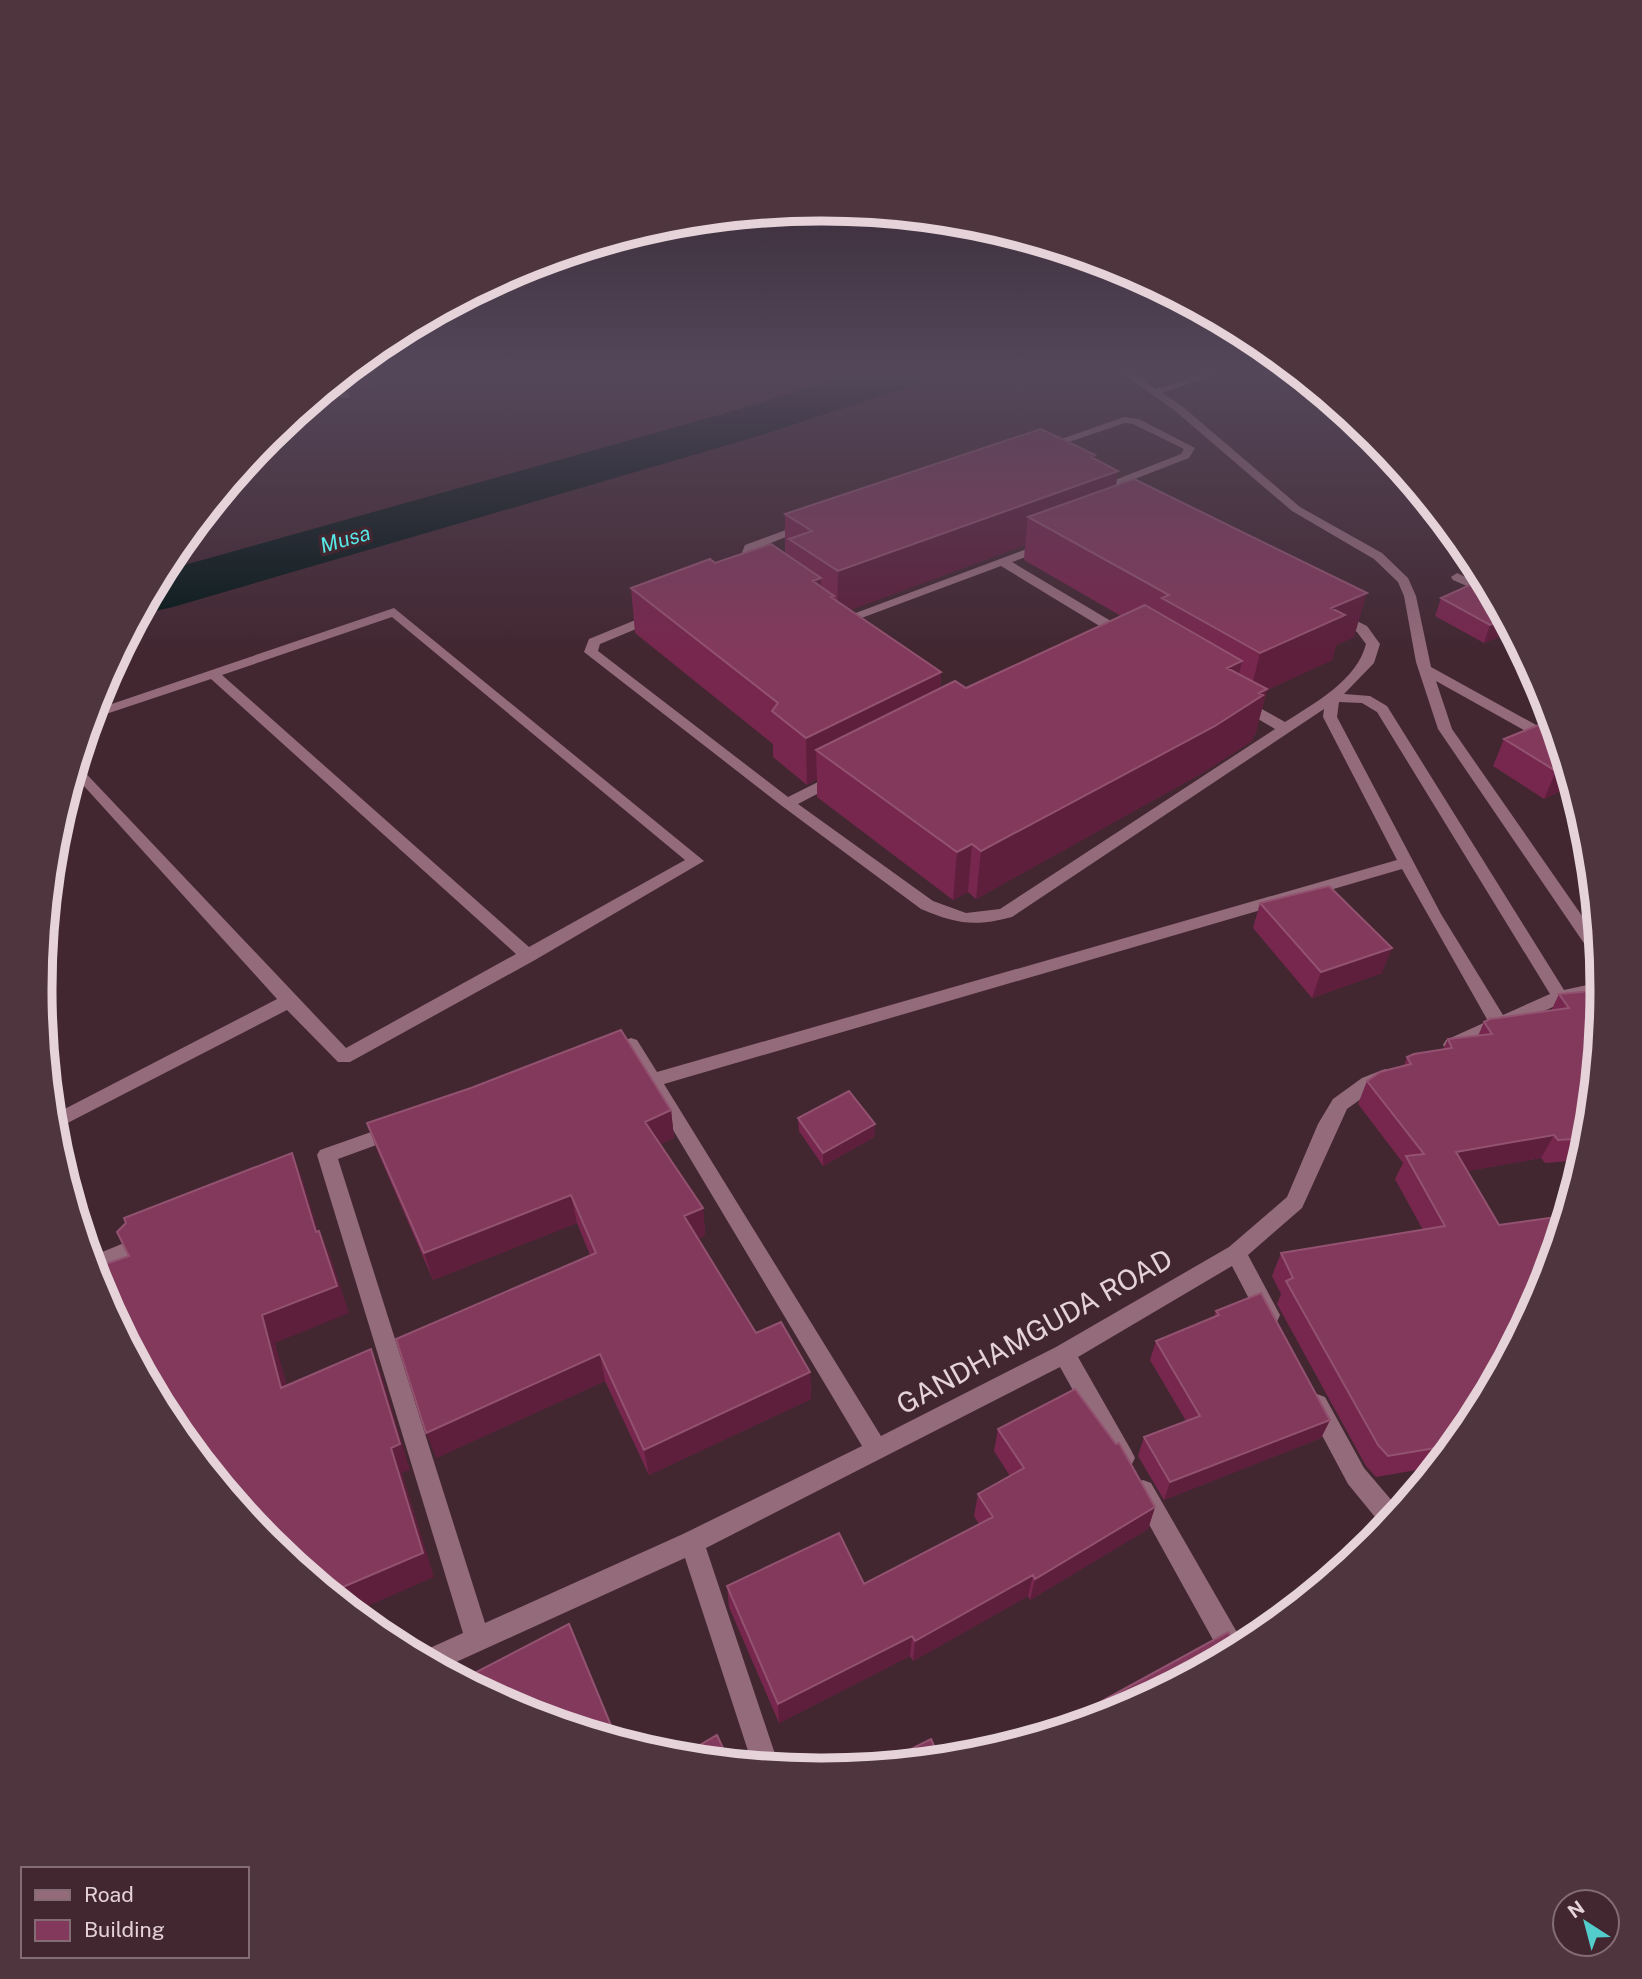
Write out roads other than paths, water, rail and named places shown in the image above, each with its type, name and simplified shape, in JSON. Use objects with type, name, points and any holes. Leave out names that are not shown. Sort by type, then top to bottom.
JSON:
[{"type":"street","points":[[1114,502],[1090,488],[1154,466]]},
{"type":"street","points":[[1246,466],[1296,509],[1378,556],[1404,581],[1410,596],[1425,669],[1445,729],[1588,936]]},
{"type":"street","points":[[754,580],[767,576],[747,555],[749,548],[819,521]]},
{"type":"street","points":[[833,624],[1055,542]]},
{"type":"street","points":[[1003,562],[1127,641]]},
{"type":"street","points":[[1457,577],[1475,586]]},
{"type":"street","points":[[665,613],[594,642],[591,652],[787,803],[927,905],[949,914],[979,921],[1006,913],[1333,697],[1368,660],[1373,644],[1362,629],[1326,610]]},
{"type":"street","points":[[83,776],[289,1001],[344,1057],[696,861],[394,612],[105,711]]},
{"type":"street","points":[[1425,669],[1547,737]]},
{"type":"street","points":[[214,675],[529,956]]},
{"type":"street","points":[[1229,696],[1286,729]]},
{"type":"street","points":[[1333,697],[1330,717],[1406,863],[1499,1024]]},
{"type":"street","points":[[1333,697],[1365,699],[1382,709],[1560,997]]},
{"type":"street","points":[[787,803],[845,774]]},
{"type":"street","points":[[652,1080],[1406,863]]},
{"type":"street","points":[[1428,1056],[1560,997],[1590,991]]},
{"type":"street","points":[[64,1118],[289,1001]]},
{"type":"street","points":[[594,1059],[631,1045],[877,1450]]},
{"type":"street","name":"GANDHAMGUDA ROAD","points":[[439,1656],[692,1542],[877,1450],[1064,1354],[1236,1253],[1295,1202],[1328,1124],[1340,1104],[1369,1083],[1404,1067]]},
{"type":"street","points":[[405,1127],[327,1155],[477,1638]]},
{"type":"street","points":[[102,1261],[129,1250]]},
{"type":"street","points":[[1236,1253],[1280,1335]]},
{"type":"street","points":[[1064,1354],[1228,1641]]},
{"type":"street","points":[[1306,1382],[1356,1476],[1385,1510]]},
{"type":"street","points":[[692,1542],[763,1755]]},
{"type":"waterway","name":"Musa","points":[[165,590],[596,466]]}]
